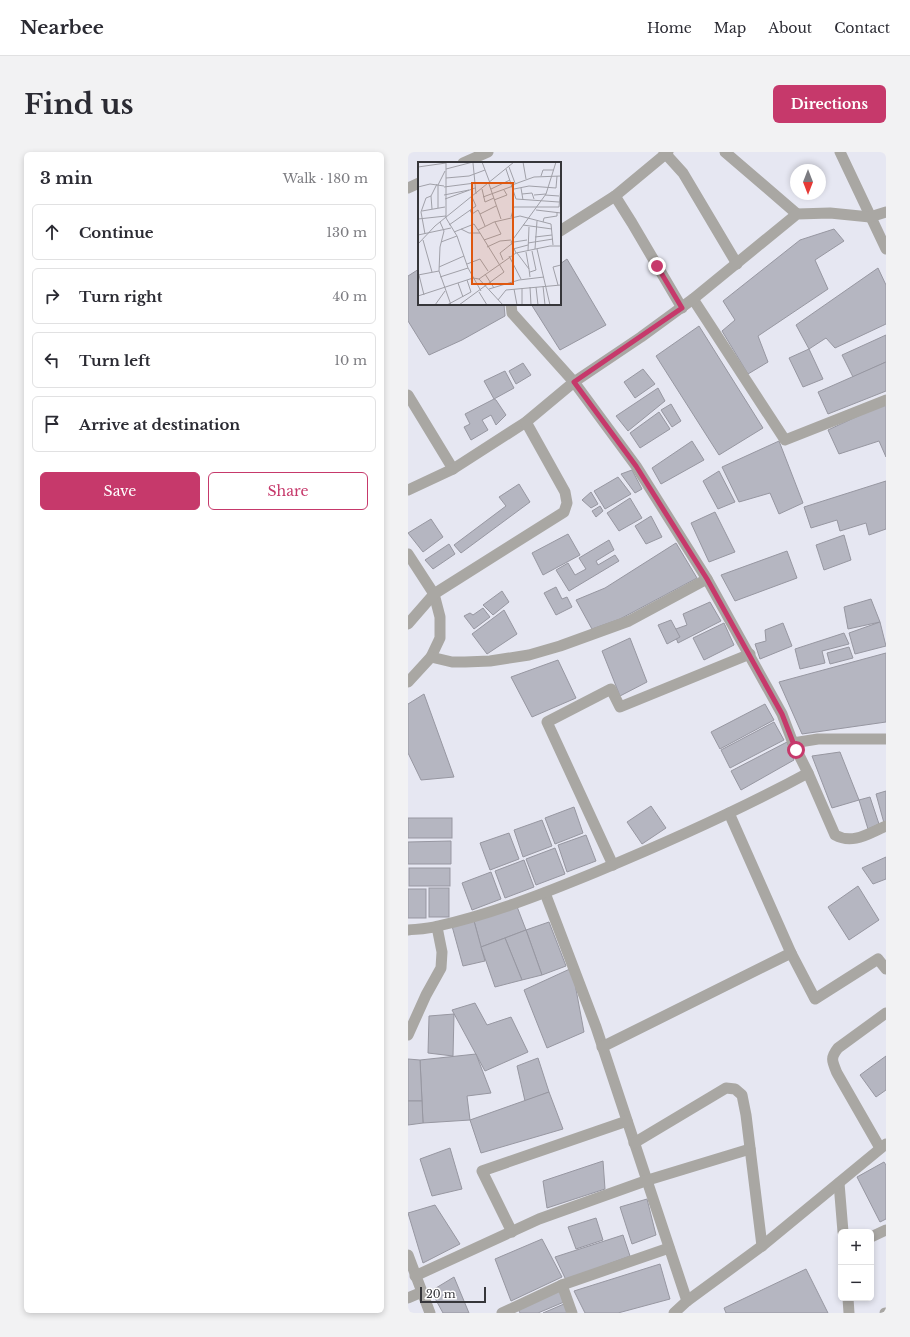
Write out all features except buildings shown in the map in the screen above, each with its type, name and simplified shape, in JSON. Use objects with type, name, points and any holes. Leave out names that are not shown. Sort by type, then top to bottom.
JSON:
[{"type":"street","points":[[465,162],[488,152]]},
{"type":"street","points":[[724,152],[798,214]]},
{"type":"street","points":[[840,152],[886,249]]},
{"type":"street","points":[[561,230],[615,196],[666,153],[683,173],[737,264]]},
{"type":"street","points":[[408,188],[418,183]]},
{"type":"street","points":[[615,196],[682,308]]},
{"type":"street","points":[[408,490],[453,469],[526,422],[574,382],[682,308],[798,214],[830,213],[870,217],[886,212]]},
{"type":"street","points":[[693,299],[785,440],[886,400]]},
{"type":"street","points":[[511,305],[512,313],[574,382],[636,466],[707,579],[782,714],[793,743],[835,835],[843,839],[856,839],[886,826]]},
{"type":"street","points":[[408,395],[453,469]]},
{"type":"street","points":[[408,624],[434,594],[564,512],[567,503],[565,492],[526,422]]},
{"type":"street","points":[[408,556],[434,594],[440,617],[440,638],[431,657],[408,682]]},
{"type":"street","points":[[431,657],[452,662],[465,662],[529,655],[560,646],[629,621],[707,579]]},
{"type":"street","points":[[613,865],[547,722],[611,689],[620,707],[750,654]]},
{"type":"street","points":[[793,743],[818,739],[886,739]]},
{"type":"street","points":[[408,930],[437,927],[545,893],[613,865],[729,813],[808,773]]},
{"type":"street","points":[[729,813],[791,953],[815,999],[878,959],[886,969]]},
{"type":"street","points":[[545,893],[574,966],[648,1180],[669,1248],[681,1308],[762,1246],[883,1146],[837,1073],[832,1062],[833,1054],[838,1048],[886,1014]]},
{"type":"street","points":[[408,1035],[426,995],[441,968],[442,952],[437,927]]},
{"type":"street","points":[[602,1047],[791,953]]},
{"type":"street","points":[[634,1143],[726,1088],[735,1089],[742,1095],[762,1246]]},
{"type":"street","points":[[512,1232],[482,1171],[627,1121]]},
{"type":"street","points":[[415,1276],[539,1219],[648,1180],[750,1149]]},
{"type":"street","points":[[839,1183],[844,1229]]},
{"type":"street","points":[[874,1236],[886,1230]]},
{"type":"street","points":[[502,1313],[562,1285],[669,1248]]},
{"type":"street","points":[[408,1255],[430,1313]]},
{"type":"street","points":[[562,1285],[572,1313]]},
{"type":"street","points":[[408,1298],[422,1292]]},
{"type":"street","points":[[848,1301],[849,1313]]},
{"type":"route","points":[[657,266],[682,308],[574,382],[636,466],[707,579],[782,714],[796,750]]}]
